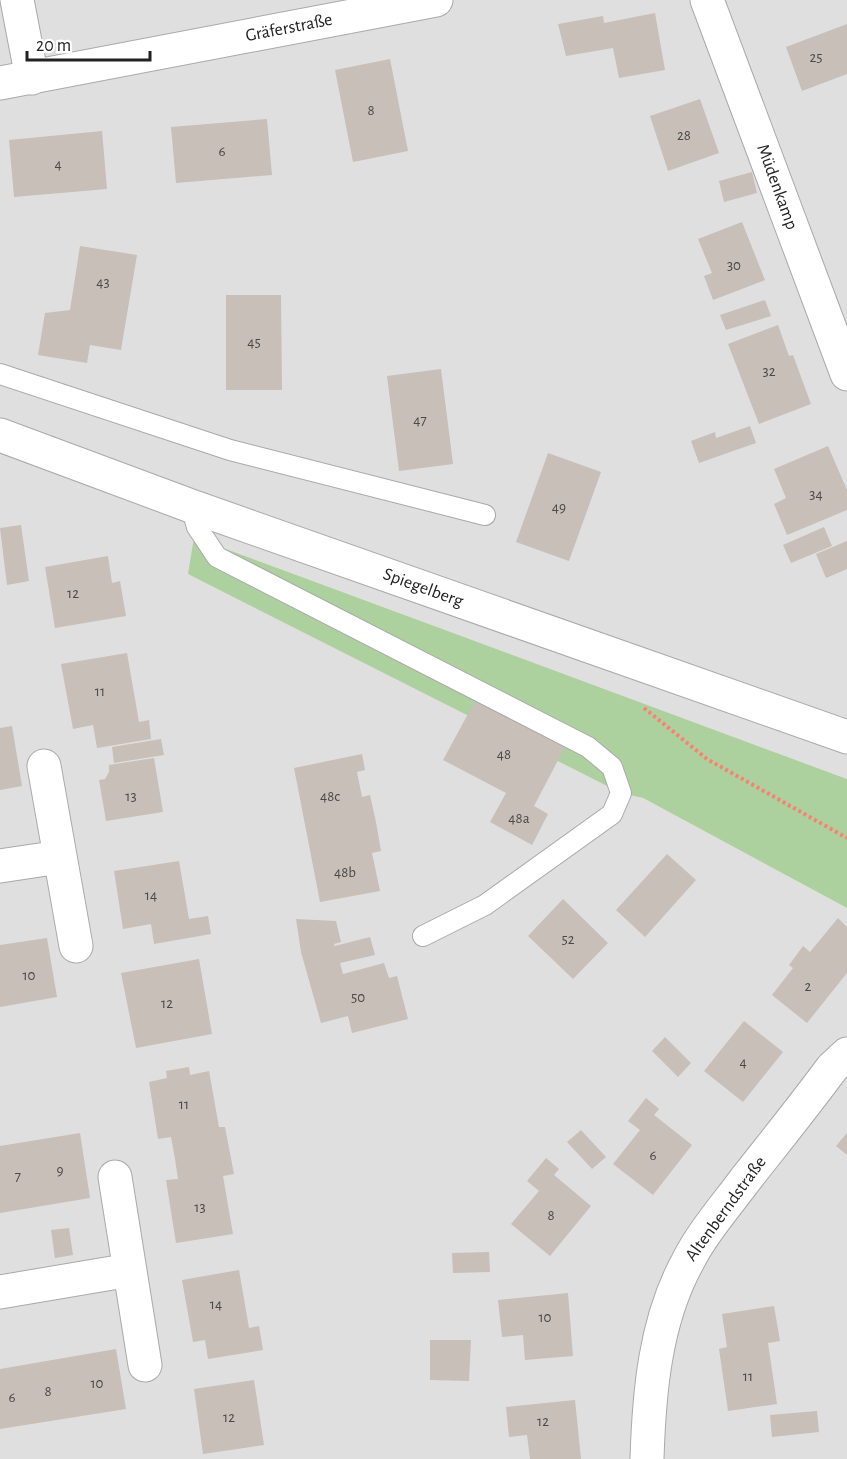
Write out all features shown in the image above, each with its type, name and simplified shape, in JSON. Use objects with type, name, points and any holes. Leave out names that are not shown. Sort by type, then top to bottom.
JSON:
[{"type":"street","points":[[17,0],[32,78]]},
{"type":"street","name":"Gräferstraße","points":[[0,83],[436,0]]},
{"type":"street","name":"Müdenkamp","points":[[707,0],[846,371]]},
{"type":"street","name":"Spiegelberg","points":[[0,435],[191,506],[847,737]]},
{"type":"street","points":[[44,766],[76,946]]},
{"type":"street","points":[[0,866],[60,857]]},
{"type":"street","name":"Altenberndstraße","points":[[647,1459],[648,1414],[656,1355],[667,1311],[687,1263],[719,1213],[832,1068],[847,1054]]},
{"type":"street","points":[[115,1177],[145,1365]]},
{"type":"street","points":[[0,1292],[130,1270]]},
{"type":"lane","points":[[0,374],[230,450],[485,515]]},
{"type":"lane","points":[[191,506],[197,527],[217,557],[588,747],[612,767],[621,793],[612,814],[485,905],[423,936]]},
{"type":"path","points":[[644,708],[707,759],[847,838]]},
{"type":"shaded area","points":[[0,0],[847,0],[847,779],[195,537],[621,793],[643,798],[847,908],[847,1459],[0,1459]]},
{"type":"green space","points":[[194,537],[847,779],[847,908],[643,798],[621,793],[188,574]]},
{"type":"building","points":[[655,13],[665,70],[619,78],[613,48],[566,56],[558,24],[603,16],[604,23]]},
{"type":"building","points":[[847,24],[847,74],[802,91],[786,47]]},
{"type":"building","points":[[390,59],[408,151],[353,162],[335,70]]},
{"type":"building","points":[[700,99],[719,153],[668,171],[650,116]]},
{"type":"building","points":[[267,119],[272,175],[176,183],[171,127]]},
{"type":"building","points":[[102,131],[107,189],[14,197],[9,140]]},
{"type":"building","points":[[752,172],[757,193],[724,202],[719,181]]},
{"type":"building","points":[[742,222],[765,280],[713,300],[704,276],[712,273],[698,239]]},
{"type":"building","points":[[80,246],[137,255],[121,350],[90,345],[87,363],[38,355],[45,313],[70,310]]},
{"type":"building","points":[[226,295],[281,295],[282,390],[226,390]]},
{"type":"building","points":[[765,300],[771,316],[726,330],[720,315]]},
{"type":"building","points":[[778,325],[789,356],[793,355],[811,404],[759,424],[728,344]]},
{"type":"building","points":[[441,369],[453,464],[399,471],[387,376]]},
{"type":"building","points":[[750,426],[756,443],[699,463],[691,441],[715,432],[716,438]]},
{"type":"building","points":[[828,446],[847,490],[847,510],[787,535],[774,504],[786,498],[774,469]]},
{"type":"building","points":[[548,453],[601,472],[569,561],[516,542]]},
{"type":"building","points":[[21,525],[29,581],[7,585],[0,528]]},
{"type":"building","points":[[824,527],[832,546],[791,563],[783,545]]},
{"type":"building","points":[[847,541],[847,569],[826,578],[816,554]]},
{"type":"building","points":[[108,556],[112,583],[120,581],[126,616],[55,628],[45,567]]},
{"type":"building","points":[[127,653],[139,722],[149,720],[151,739],[97,748],[93,725],[73,729],[61,664]]},
{"type":"building","points":[[475,701],[565,747],[534,806],[548,814],[532,845],[490,822],[506,793],[443,760]]},
{"type":"building","points":[[12,726],[22,786],[0,790],[0,728]]},
{"type":"building","points":[[161,739],[164,755],[114,763],[112,747]]},
{"type":"building","points":[[362,754],[365,770],[357,772],[362,797],[370,795],[376,822],[381,851],[372,853],[380,891],[320,902],[294,768]]},
{"type":"building","points":[[154,758],[163,812],[106,821],[99,780],[105,779],[109,772],[109,765]]},
{"type":"building","points":[[667,854],[696,880],[645,937],[616,910]]},
{"type":"building","points":[[179,861],[189,919],[208,916],[211,934],[154,944],[151,924],[123,929],[114,871]]},
{"type":"building","points":[[563,899],[608,943],[573,979],[528,936]]},
{"type":"building","points":[[838,918],[847,927],[847,973],[807,1023],[772,995],[793,968],[789,965],[803,946],[810,952]]},
{"type":"building","points":[[296,919],[336,921],[341,942],[334,944],[335,946],[370,937],[375,955],[340,963],[343,974],[384,963],[389,978],[397,976],[408,1019],[352,1033],[348,1016],[321,1023],[301,952]]},
{"type":"building","points":[[47,938],[57,997],[0,1007],[0,945]]},
{"type":"building","points":[[199,959],[212,1034],[136,1048],[121,973]]},
{"type":"building","points":[[744,1021],[783,1052],[743,1102],[704,1071]]},
{"type":"building","points":[[665,1037],[691,1063],[678,1077],[652,1051]]},
{"type":"building","points":[[189,1067],[190,1075],[209,1071],[219,1127],[225,1127],[234,1174],[223,1176],[233,1234],[176,1243],[166,1180],[178,1179],[175,1159],[171,1137],[158,1139],[149,1082],[167,1078],[166,1071]]},
{"type":"building","points":[[646,1098],[659,1109],[654,1115],[692,1145],[653,1195],[613,1164],[640,1130],[628,1121]]},
{"type":"building","points":[[581,1130],[606,1157],[592,1169],[567,1142]]},
{"type":"building","points":[[80,1133],[90,1198],[0,1213],[0,1146]]},
{"type":"building","points":[[847,1133],[847,1155],[836,1146]]},
{"type":"building","points":[[546,1158],[559,1169],[554,1175],[591,1206],[550,1256],[511,1224],[539,1191],[527,1181]]},
{"type":"building","points":[[69,1228],[73,1255],[55,1258],[51,1230]]},
{"type":"building","points":[[489,1252],[490,1272],[453,1273],[452,1253]]},
{"type":"building","points":[[239,1270],[249,1328],[259,1326],[263,1350],[208,1359],[205,1340],[193,1342],[182,1280]]},
{"type":"building","points":[[568,1293],[573,1356],[525,1360],[523,1335],[502,1337],[498,1300]]},
{"type":"building","points":[[774,1306],[780,1341],[768,1343],[777,1404],[728,1411],[719,1349],[727,1347],[722,1314]]},
{"type":"building","points":[[430,1340],[471,1340],[469,1381],[430,1380]]},
{"type":"building","points":[[116,1349],[126,1409],[0,1429],[0,1369]]},
{"type":"building","points":[[254,1380],[264,1445],[203,1454],[194,1389]]},
{"type":"building","points":[[575,1400],[581,1459],[530,1459],[527,1435],[509,1437],[506,1407]]},
{"type":"building","points":[[817,1411],[819,1432],[772,1437],[770,1415]]}]
